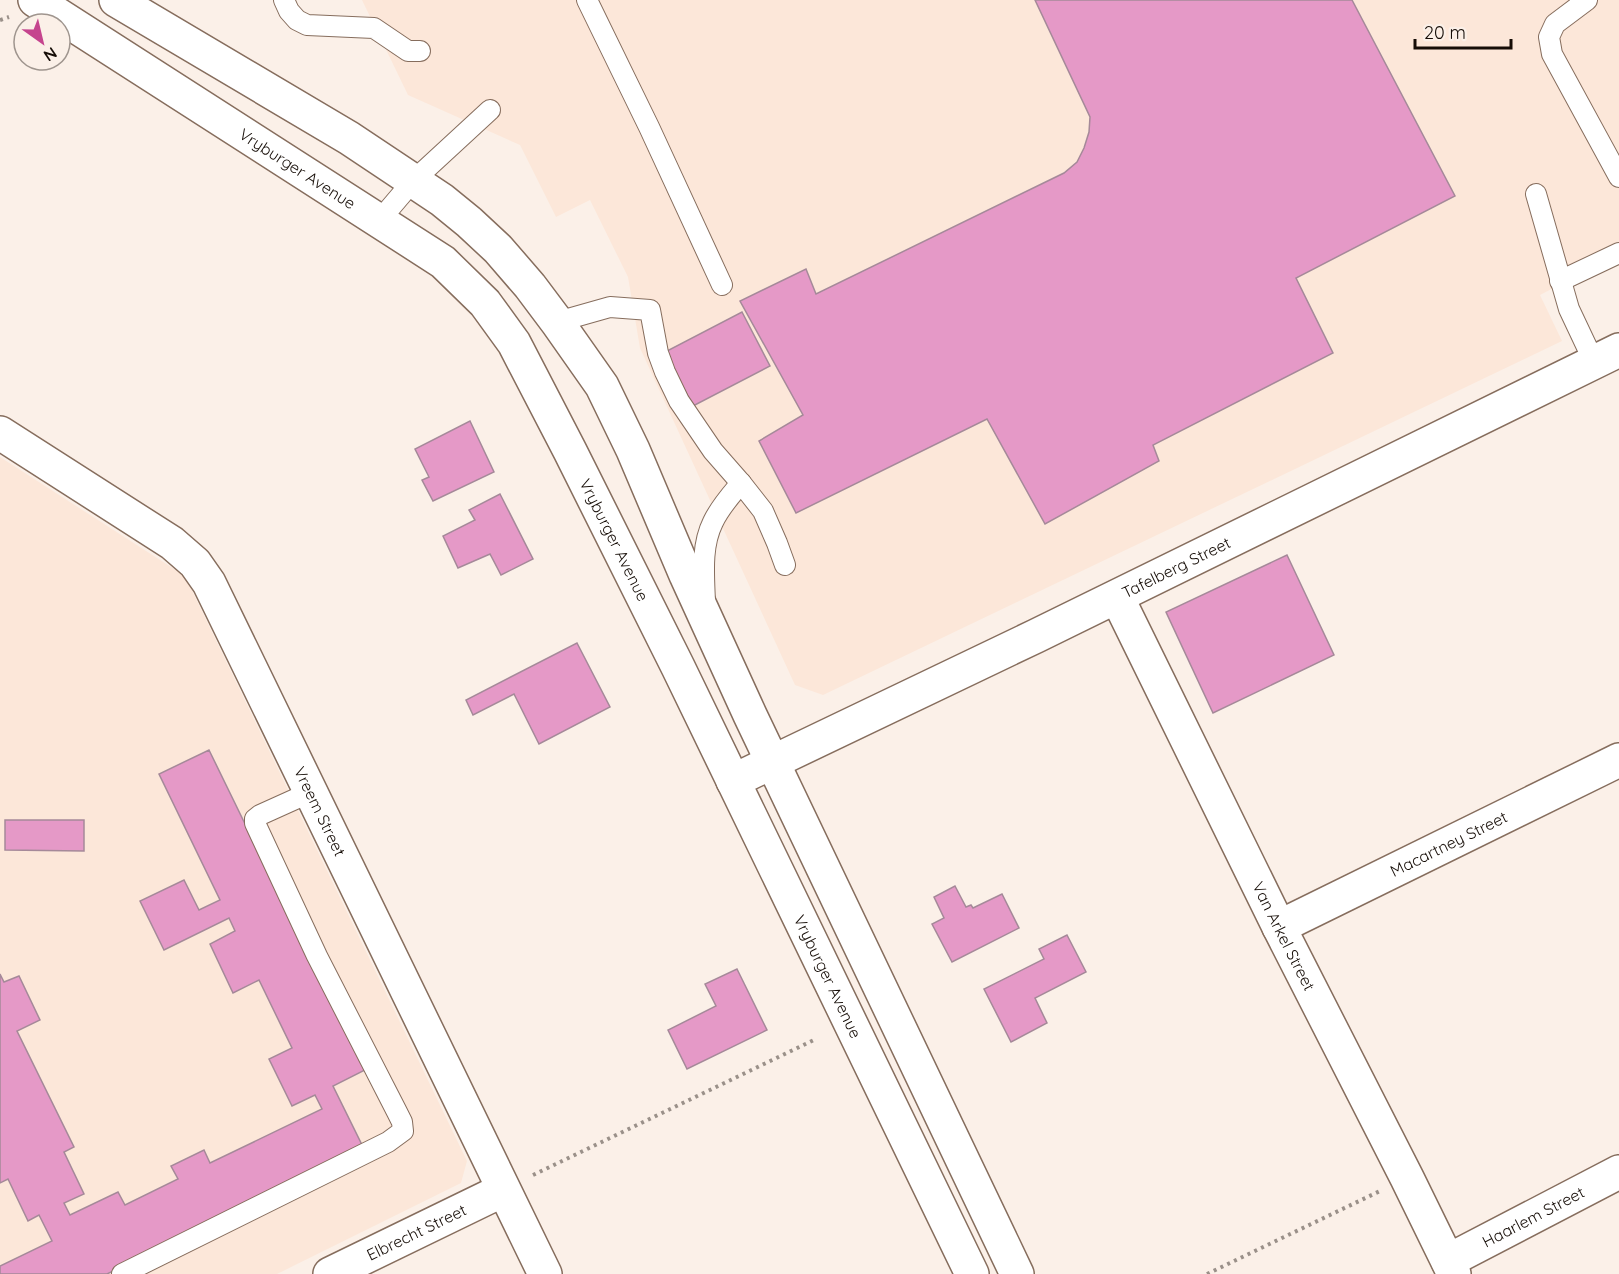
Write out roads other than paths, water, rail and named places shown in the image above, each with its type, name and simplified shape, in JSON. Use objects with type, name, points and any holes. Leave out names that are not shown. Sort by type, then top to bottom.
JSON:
[{"type":"street","name":"Vryburger Avenue","points":[[35,0],[443,262],[485,303],[514,344],[570,451],[972,1274]]},
{"type":"street","points":[[116,0],[349,138],[442,200],[498,249],[557,322],[602,386],[633,450],[750,715],[1017,1274]]},
{"type":"street","name":"Tafelberg Street","points":[[733,781],[1117,597],[1607,356]]},
{"type":"street","name":"Vreem Street","points":[[0,433],[172,543],[195,563],[209,583],[311,792],[514,1185],[545,1274]]},
{"type":"street","name":"Van Arkel Street","points":[[1117,597],[1279,927],[1451,1268]]},
{"type":"street","name":"Macartney Street","points":[[1279,927],[1619,760]]},
{"type":"street","name":"Haarlem Street","points":[[1451,1268],[1619,1172]]},
{"type":"street","name":"Elbrecht Street","points":[[330,1274],[514,1185]]},
{"type":"lane","points":[[284,0],[289,11],[307,26],[374,28],[408,51],[420,51]]},
{"type":"lane","points":[[587,0],[650,127],[722,285]]},
{"type":"lane","points":[[1587,0],[1555,24],[1549,37],[1552,54],[1617,169]]},
{"type":"lane","points":[[379,221],[413,181],[490,110]]},
{"type":"lane","points":[[1536,194],[1569,309],[1607,356]]},
{"type":"lane","points":[[1560,281],[1619,253]]},
{"type":"lane","points":[[557,322],[610,307],[650,310],[658,353],[679,401],[712,452],[763,511],[785,565]]},
{"type":"lane","points":[[705,617],[704,556],[707,539],[713,522],[741,483]]},
{"type":"lane","points":[[122,1274],[388,1142],[403,1131],[402,1122],[317,956],[255,823],[255,819],[260,815],[311,792]]}]
